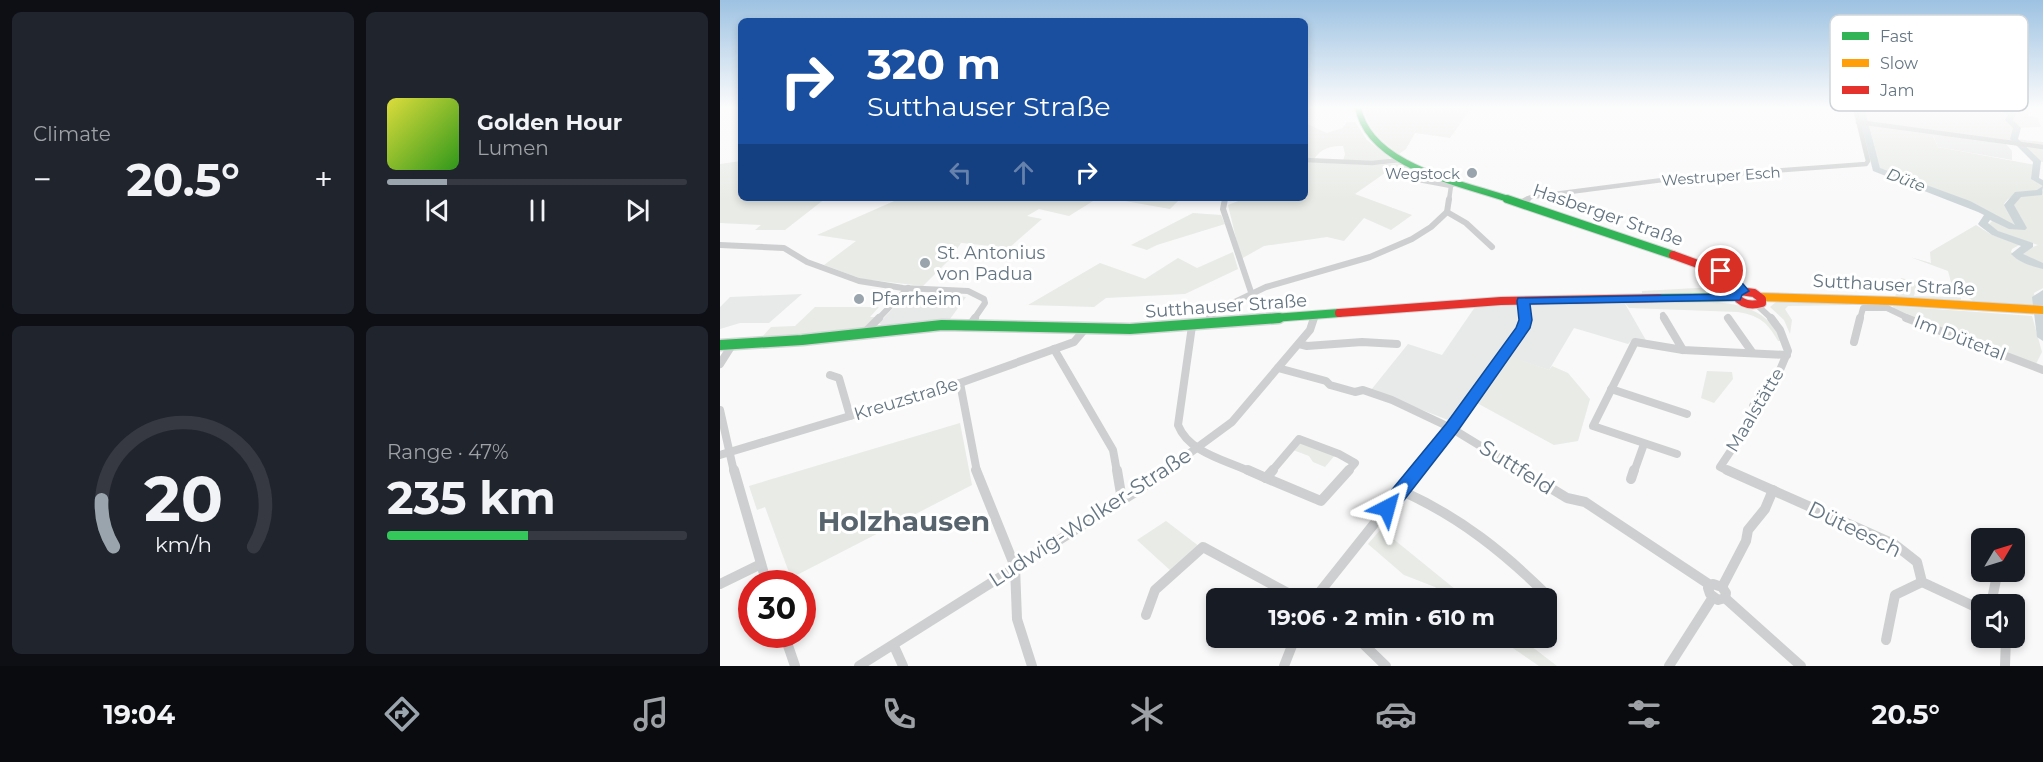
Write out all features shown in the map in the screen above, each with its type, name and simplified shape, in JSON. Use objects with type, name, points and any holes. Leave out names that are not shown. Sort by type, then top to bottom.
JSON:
[{"type":"street","points":[[1210,324],[1213,314],[1284,281],[1374,256],[1427,229],[1447,212],[1453,183],[1401,160],[1371,138]]},
{"type":"street","name":"Westruper Esch","points":[[1520,203],[1531,197],[1650,181],[1866,164],[1868,161],[1865,138]]},
{"type":"street","points":[[1982,138],[2043,147]]},
{"type":"street","points":[[1308,160],[1389,163],[1401,160]]},
{"type":"street","name":"Hasberger Straße","points":[[1397,176],[1453,183],[1711,267],[1728,275],[1739,294]]},
{"type":"street","points":[[1224,201],[1223,209],[1252,295]]},
{"type":"street","points":[[1447,212],[1466,223],[1492,247]]},
{"type":"street","points":[[720,245],[784,248],[807,262],[859,281],[908,288],[968,291],[984,299],[985,303],[970,324]]},
{"type":"street","points":[[864,333],[908,288]]},
{"type":"street","name":"Sutthauser Straße","points":[[720,345],[802,340],[942,325],[1085,329],[1192,326],[1523,301],[1739,294],[1759,301],[2043,310]]},
{"type":"street","points":[[1323,588],[1451,428],[1523,328],[1525,320],[1523,301]]},
{"type":"street","name":"Maalstätte","points":[[1759,301],[1778,324],[1788,351],[1780,370],[1753,406],[1756,413],[1720,467],[1773,490]]},
{"type":"street","points":[[1854,342],[1863,308],[1883,304]]},
{"type":"street","name":"Im Dütetal","points":[[1883,304],[1899,315],[2042,370]]},
{"type":"street","points":[[1663,315],[1683,350]]},
{"type":"street","name":"Ludwig-Wolker-Straße","points":[[859,666],[1140,489],[1232,422],[1280,363],[1299,344],[1314,323],[1315,316]]},
{"type":"street","points":[[1728,318],[1752,352]]},
{"type":"street","points":[[1192,326],[1178,425],[1182,435],[1195,448],[1266,478],[1321,501],[1355,463],[1339,454],[1299,439],[1266,478]]},
{"type":"street","name":"Kreuzstraße","points":[[724,454],[960,383],[1074,342],[1085,329]]},
{"type":"street","points":[[1299,344],[1307,346],[1362,342],[1397,344]]},
{"type":"street","points":[[1677,454],[1593,426],[1635,342],[1683,350],[1752,352],[1786,356]]},
{"type":"street","points":[[720,363],[732,345]]},
{"type":"street","points":[[1054,349],[1113,450],[1122,500]]},
{"type":"street","name":"Suttfeld","points":[[1278,368],[1326,381],[1330,385],[1355,392],[1363,390],[1392,400],[1451,428],[1567,498],[1584,502],[1710,585]]},
{"type":"street","points":[[830,375],[839,378],[850,416]]},
{"type":"street","points":[[960,383],[978,479],[1015,567],[1017,619],[1032,666]]},
{"type":"street","points":[[1611,389],[1688,414]]},
{"type":"street","points":[[720,410],[724,454],[763,570]]},
{"type":"street","points":[[1631,479],[1644,444]]},
{"type":"street","points":[[1402,490],[1437,507],[1512,560],[1540,588]]},
{"type":"street","points":[[1722,587],[1746,541],[1749,530],[1765,509],[1773,490]]},
{"type":"street","name":"Düteesch","points":[[1773,490],[1894,544],[1917,562],[1922,582]]},
{"type":"street","points":[[1146,615],[1155,590],[1203,547],[1279,588]]},
{"type":"street","points":[[720,584],[761,564]]},
{"type":"street","points":[[1886,640],[1895,595],[1922,582],[1971,605]]},
{"type":"street","points":[[1710,585],[1722,587],[1726,593],[1725,598],[1718,600],[1713,597],[1708,591],[1710,585]]},
{"type":"street","points":[[1668,666],[1713,597]]},
{"type":"street","points":[[1725,598],[1801,666]]},
{"type":"street","points":[[894,646],[903,666]]},
{"type":"street","points":[[789,648],[795,666]]},
{"type":"street","points":[[1284,666],[1291,648]]},
{"type":"street","points":[[1367,648],[1386,666]]},
{"type":"street","points":[[2005,666],[2006,648]]},
{"type":"shaded area","points":[[1308,138],[1366,138],[1390,158],[1386,161],[1343,161],[1345,154],[1343,146],[1334,146],[1320,152],[1314,159],[1308,158]]},
{"type":"shaded area","points":[[1412,138],[1406,149],[1399,154],[1381,139]]},
{"type":"shaded area","points":[[1860,138],[1934,138],[1938,147],[2036,165],[2034,179],[2043,183],[2043,188],[2033,193],[2013,196],[2004,204],[2013,220],[2012,209],[2015,199],[2043,191],[2043,264],[2032,262],[2019,253],[2038,245],[2001,233],[1988,225],[1993,220],[2002,220],[1987,211],[1895,176],[1880,169],[1878,161],[1865,159]]},
{"type":"shaded area","points":[[1934,138],[1958,138],[2006,144],[2012,151],[2012,160],[1938,147]]},
{"type":"shaded area","points":[[1952,138],[2014,138],[2043,142],[2043,162],[2036,161],[2017,145]]},
{"type":"shaded area","points":[[738,161],[738,201],[822,201],[785,230],[755,230],[761,225],[720,223],[720,164]]},
{"type":"shaded area","points":[[1308,162],[1375,165],[1399,163],[1449,182],[1445,184],[1385,173],[1355,194],[1412,215],[1391,230],[1364,218],[1344,241],[1327,237],[1264,246],[1241,259],[1228,205],[1238,201],[1308,201]]},
{"type":"shaded area","points":[[894,201],[1093,201],[1069,216],[1039,209],[1027,216],[1042,219],[1009,248],[944,241],[961,243],[950,259],[923,286],[862,279],[824,265],[856,241],[817,235]]},
{"type":"shaded area","points":[[1125,201],[1178,201],[1170,209]]},
{"type":"shaded area","points":[[1193,213],[1221,215],[1225,224],[1147,250],[1131,245]]},
{"type":"shaded area","points":[[1976,225],[1992,235],[2021,244],[2011,252],[2020,260],[2043,268],[2043,288],[2034,293],[2036,305],[1973,301],[1966,296],[1961,297],[1961,300],[1895,297],[1901,278],[1917,282],[1914,296],[1955,297],[1948,271],[1910,257],[1931,263],[1930,252]]},
{"type":"shaded area","points":[[1591,230],[1708,268],[1727,280],[1730,289],[1724,292],[1642,293],[1642,291],[1715,287],[1723,283],[1707,271]]},
{"type":"shaded area","points":[[1233,252],[1238,269],[1185,294],[1106,298],[1094,307],[1028,305],[1100,263],[1145,279],[1178,258],[1197,268]]},
{"type":"shaded area","points":[[802,294],[769,323],[740,323],[720,329],[720,307],[730,297]]},
{"type":"shaded area","points":[[907,294],[966,297],[950,319],[882,326],[879,323]]},
{"type":"shaded area","points":[[1699,301],[1736,305],[1758,313],[1775,329],[1781,341],[1778,341],[1762,321],[1738,312],[1629,308],[1624,302]]},
{"type":"shaded area","points":[[1624,302],[1647,342],[1633,339],[1628,344],[1574,328],[1549,370],[1499,353],[1448,420],[1371,390],[1408,344],[1442,355],[1475,307]]},
{"type":"shaded area","points":[[1776,302],[1853,305],[1788,306],[1785,309],[1792,320],[1790,334],[1784,320],[1770,307]]},
{"type":"shaded area","points":[[1893,306],[2032,316],[2042,352],[2036,364],[1894,310]]},
{"type":"shaded area","points":[[815,307],[879,307],[870,317],[875,317],[863,329],[761,338],[771,327],[795,326]]},
{"type":"shaded area","points":[[1510,356],[1549,370],[1552,366],[1568,373],[1590,399],[1578,441],[1554,445],[1477,403]]},
{"type":"shaded area","points":[[1707,371],[1732,372],[1733,379],[1714,403],[1701,398]]},
{"type":"shaded area","points":[[960,423],[972,485],[807,570],[788,570],[765,507],[757,510],[749,486]]},
{"type":"shaded area","points":[[1300,442],[1335,455],[1325,467],[1313,462],[1309,456],[1293,450]]},
{"type":"shaded area","points":[[1166,521],[1200,547],[1171,571],[1137,540]]},
{"type":"shaded area","points":[[1381,529],[1454,588],[1436,588],[1404,575],[1368,544]]},
{"type":"shaded area","points":[[1513,648],[1534,648],[1557,666],[1539,666]]},
{"type":"waterway","name":"Düte","points":[[1868,138],[1876,169],[1967,203],[1995,218]]},
{"type":"waterway","name":"Düte","points":[[2014,138],[2037,161],[2035,179],[2043,183]]},
{"type":"waterway","name":"Düte","points":[[2043,189],[2039,193],[2018,194],[2009,205],[2022,228],[2012,227],[1987,217],[1983,224],[1995,233],[2029,245],[2016,254],[2024,260],[2043,266]]},
{"type":"waterway","name":"Düte","points":[[2043,293],[2038,297],[2043,337]]},
{"type":"traffic: fast","points":[[1371,138],[1389,152],[1419,169],[1673,255]]},
{"type":"traffic: fast","points":[[1659,298],[1735,297]]},
{"type":"traffic: fast","points":[[720,345],[802,340],[942,325],[1130,329],[1339,313]]},
{"type":"traffic: slow","points":[[1760,297],[1894,301],[2043,310]]},
{"type":"traffic: jam","points":[[1673,255],[1728,275],[1743,291]]},
{"type":"traffic: jam","points":[[1740,291],[1754,293],[1762,299],[1762,303],[1754,305],[1743,303],[1735,295],[1740,291]]},
{"type":"traffic: jam","points":[[1339,313],[1501,301],[1659,298]]},
{"type":"place","name":"Wegstock","points":[[1472,173]]},
{"type":"place","name":"St. Antonius von Padua","points":[[925,263]]},
{"type":"place","name":"Pfarrheim","points":[[859,299]]},
{"type":"district","name":"Holzhausen","points":[[904,521]]},
{"type":"route","points":[[1387,508],[1451,428],[1523,328],[1525,320],[1523,301],[1735,297],[1737,292],[1743,291],[1734,280],[1721,271]]}]
